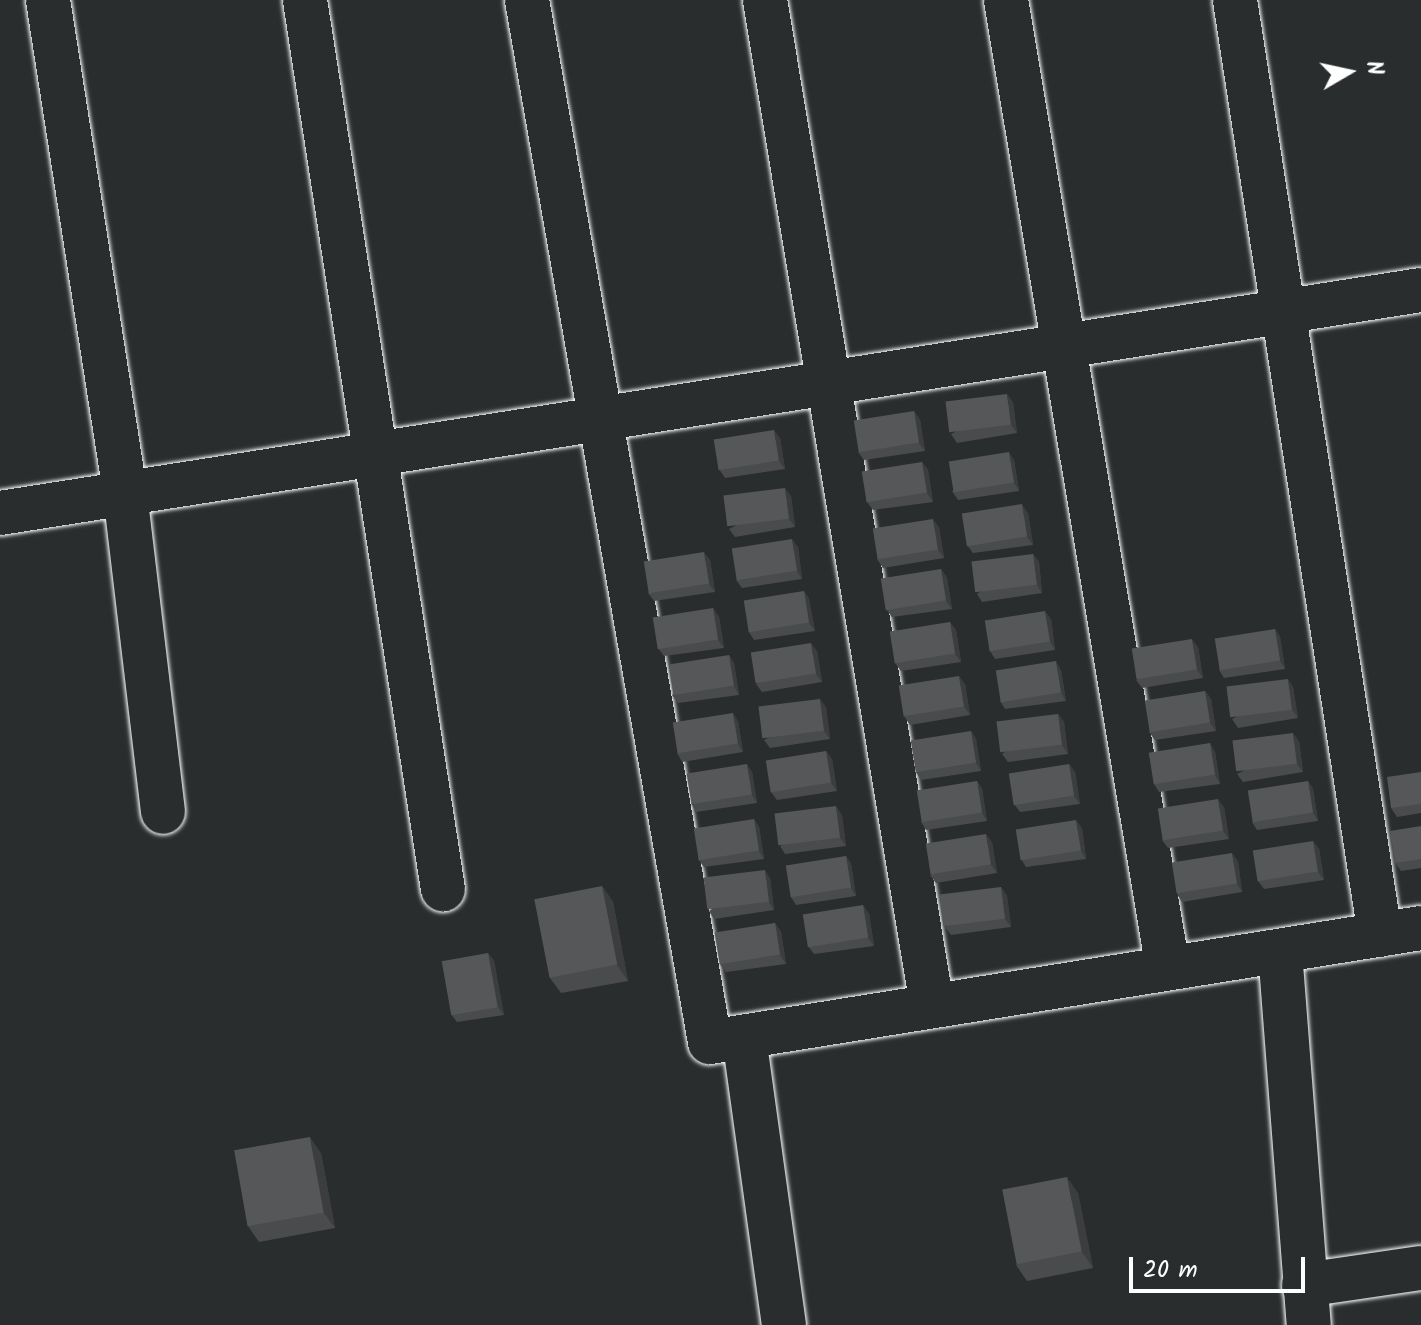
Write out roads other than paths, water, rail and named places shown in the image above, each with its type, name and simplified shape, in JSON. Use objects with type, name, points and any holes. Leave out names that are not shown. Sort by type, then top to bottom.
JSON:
[{"type":"street","points":[[48,0],[125,493],[163,812]]},
{"type":"street","points":[[305,0],[443,889]]},
{"type":"street","points":[[527,0],[710,1042],[1400,932],[1283,312],[1235,0]]},
{"type":"street","points":[[765,0],[932,1006]]},
{"type":"street","points":[[1006,0],[1168,969]]},
{"type":"street","points":[[0,513],[1421,290]]},
{"type":"street","points":[[1280,951],[1306,1305],[1421,1268]]},
{"type":"street","points":[[744,1037],[784,1325]]}]
